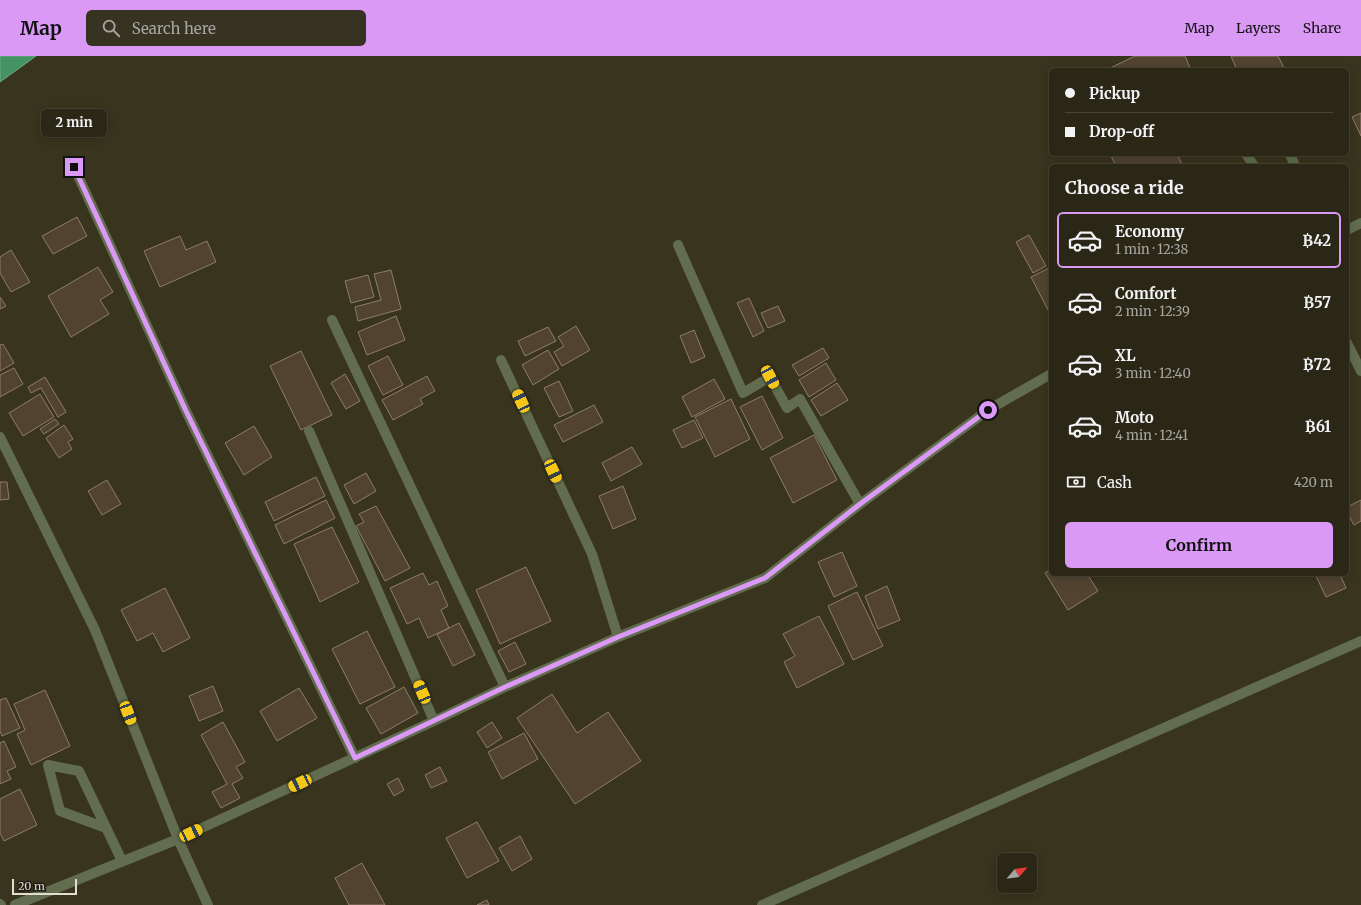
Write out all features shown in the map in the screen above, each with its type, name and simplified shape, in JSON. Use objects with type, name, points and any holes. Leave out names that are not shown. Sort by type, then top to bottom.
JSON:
[{"type":"street","points":[[74,167],[186,411],[355,758]]},
{"type":"street","points":[[1349,229],[1361,223]]},
{"type":"street","points":[[678,245],[744,393],[770,377],[787,408],[800,399],[860,504]]},
{"type":"street","points":[[332,320],[505,687]]},
{"type":"street","points":[[1349,347],[1361,371]]},
{"type":"street","points":[[501,360],[592,554],[618,637]]},
{"type":"street","points":[[15,905],[178,839],[505,687],[618,637],[765,578],[860,504],[988,410],[1049,375]]},
{"type":"street","points":[[308,431],[434,721]]},
{"type":"street","points":[[0,437],[95,630],[178,839],[208,905]]},
{"type":"street","points":[[762,905],[1361,641]]},
{"type":"street","points":[[106,828],[60,811],[48,765],[79,771],[122,861]]},
{"type":"shaded area","points":[[0,56],[36,56],[0,82]]},
{"type":"building","points":[[1135,56],[1185,56],[1190,68],[1110,68]]},
{"type":"building","points":[[1231,56],[1278,56],[1284,68],[1236,68]]},
{"type":"building","points":[[1361,113],[1361,136],[1352,117]]},
{"type":"building","points":[[1111,156],[1178,156],[1182,164],[1115,164]]},
{"type":"building","points":[[77,217],[87,236],[53,254],[42,236]]},
{"type":"building","points":[[1029,235],[1046,266],[1033,273],[1016,242]]},
{"type":"building","points":[[180,236],[186,250],[207,241],[216,262],[160,287],[144,251]]},
{"type":"building","points":[[11,250],[30,282],[11,292],[0,273],[0,257]]},
{"type":"building","points":[[98,267],[113,292],[100,300],[109,314],[71,337],[48,296]]},
{"type":"building","points":[[1049,268],[1048,310],[1031,277]]},
{"type":"building","points":[[391,270],[401,309],[358,321],[355,307],[381,300],[374,274]]},
{"type":"building","points":[[368,275],[374,297],[351,303],[345,281]]},
{"type":"building","points":[[0,297],[6,306],[0,309]]},
{"type":"building","points":[[749,298],[764,331],[753,337],[737,303]]},
{"type":"building","points":[[778,306],[785,321],[768,328],[761,313]]},
{"type":"building","points":[[396,316],[405,340],[367,355],[358,332]]},
{"type":"building","points":[[576,326],[590,350],[562,366],[554,352],[564,346],[558,337]]},
{"type":"building","points":[[548,327],[556,341],[525,356],[518,341]]},
{"type":"building","points":[[694,330],[705,357],[691,363],[680,336]]},
{"type":"building","points":[[3,344],[14,363],[0,371],[0,345]]},
{"type":"building","points":[[823,348],[829,358],[799,376],[792,365]]},
{"type":"building","points":[[548,350],[559,369],[533,385],[522,365]]},
{"type":"building","points":[[301,351],[332,415],[301,430],[270,366]]},
{"type":"building","points":[[388,356],[403,385],[383,395],[368,366]]},
{"type":"building","points":[[826,363],[836,380],[809,397],[799,380]]},
{"type":"building","points":[[14,368],[23,384],[0,397],[0,375]]},
{"type":"building","points":[[345,374],[360,401],[346,409],[331,383]]},
{"type":"building","points":[[427,376],[435,391],[420,399],[423,404],[393,420],[382,400]]},
{"type":"building","points":[[45,377],[66,412],[58,417],[41,388],[31,393],[28,387]]},
{"type":"building","points":[[714,379],[725,399],[692,417],[682,397]]},
{"type":"building","points":[[559,381],[573,411],[559,417],[544,388]]},
{"type":"building","points":[[837,383],[848,400],[821,416],[811,400]]},
{"type":"building","points":[[40,394],[54,417],[23,436],[9,413]]},
{"type":"building","points":[[762,396],[783,438],[762,450],[740,407]]},
{"type":"building","points":[[731,399],[750,439],[715,457],[695,417]]},
{"type":"building","points":[[594,405],[603,422],[563,442],[554,425]]},
{"type":"building","points":[[55,419],[59,424],[44,434],[40,429]]},
{"type":"building","points":[[694,420],[703,438],[682,448],[673,430]]},
{"type":"building","points":[[64,425],[73,439],[68,442],[72,449],[59,458],[46,438]]},
{"type":"building","points":[[254,426],[272,457],[244,475],[225,443]]},
{"type":"building","points":[[814,435],[837,480],[793,503],[770,458]]},
{"type":"building","points":[[632,447],[642,464],[611,481],[602,463]]},
{"type":"building","points":[[366,473],[376,491],[354,504],[344,485]]},
{"type":"building","points":[[316,477],[325,496],[274,521],[265,502]]},
{"type":"building","points":[[107,480],[121,504],[102,515],[88,491]]},
{"type":"building","points":[[0,482],[7,482],[9,499],[0,500]]},
{"type":"building","points":[[623,486],[636,519],[613,529],[599,496]]},
{"type":"building","points":[[326,500],[335,518],[284,544],[275,525]]},
{"type":"building","points":[[1361,500],[1361,521],[1354,525],[1349,516],[1349,506]]},
{"type":"building","points":[[376,506],[410,568],[385,581],[356,526],[364,522],[359,514]]},
{"type":"building","points":[[332,527],[359,582],[320,602],[294,544]]},
{"type":"building","points":[[842,552],[857,586],[834,597],[818,562]]},
{"type":"building","points":[[526,567],[551,621],[500,644],[476,590]]},
{"type":"building","points":[[1049,570],[1049,576],[1088,576],[1098,591],[1068,610],[1045,573]]},
{"type":"building","points":[[423,573],[429,585],[437,581],[448,606],[441,610],[449,628],[428,638],[419,618],[407,624],[390,588]]},
{"type":"building","points":[[1316,576],[1341,576],[1346,588],[1326,597]]},
{"type":"building","points":[[887,586],[900,620],[878,629],[865,596]]},
{"type":"building","points":[[165,588],[190,638],[163,652],[153,633],[137,641],[121,610]]},
{"type":"building","points":[[857,592],[883,646],[853,660],[828,606]]},
{"type":"building","points":[[819,616],[844,664],[797,688],[784,662],[795,656],[783,634]]},
{"type":"building","points":[[459,623],[475,655],[453,666],[437,634]]},
{"type":"building","points":[[367,631],[395,687],[360,704],[332,649]]},
{"type":"building","points":[[515,642],[526,664],[509,672],[498,651]]},
{"type":"building","points":[[213,686],[223,711],[199,721],[189,696]]},
{"type":"building","points":[[404,687],[418,713],[381,734],[366,708]]},
{"type":"building","points":[[299,688],[317,718],[277,741],[260,711]]},
{"type":"building","points":[[45,690],[70,746],[31,765],[17,734],[25,730],[14,704]]},
{"type":"building","points":[[552,694],[577,733],[608,712],[641,761],[575,804],[517,718]]},
{"type":"building","points":[[6,698],[20,728],[2,736],[0,731],[0,700]]},
{"type":"building","points":[[223,722],[245,762],[236,767],[243,778],[232,784],[240,798],[221,808],[212,792],[227,784],[201,735]]},
{"type":"building","points":[[492,722],[502,738],[487,748],[477,732]]},
{"type":"building","points":[[524,733],[538,759],[502,779],[488,752]]},
{"type":"building","points":[[4,741],[16,767],[7,771],[11,779],[0,784],[0,743]]},
{"type":"building","points":[[440,767],[447,781],[431,788],[425,775]]},
{"type":"building","points":[[398,778],[404,790],[394,796],[387,784]]},
{"type":"building","points":[[20,789],[37,825],[4,841],[0,833],[0,799]]},
{"type":"building","points":[[477,822],[499,861],[467,878],[446,838]]},
{"type":"building","points":[[520,836],[532,859],[512,871],[499,848]]},
{"type":"building","points":[[362,863],[385,905],[349,905],[335,878]]},
{"type":"building","points":[[487,900],[489,905],[477,905]]},
{"type":"route","points":[[74,167],[186,411],[355,758],[505,687],[618,637],[765,578],[860,504],[988,410]]}]
